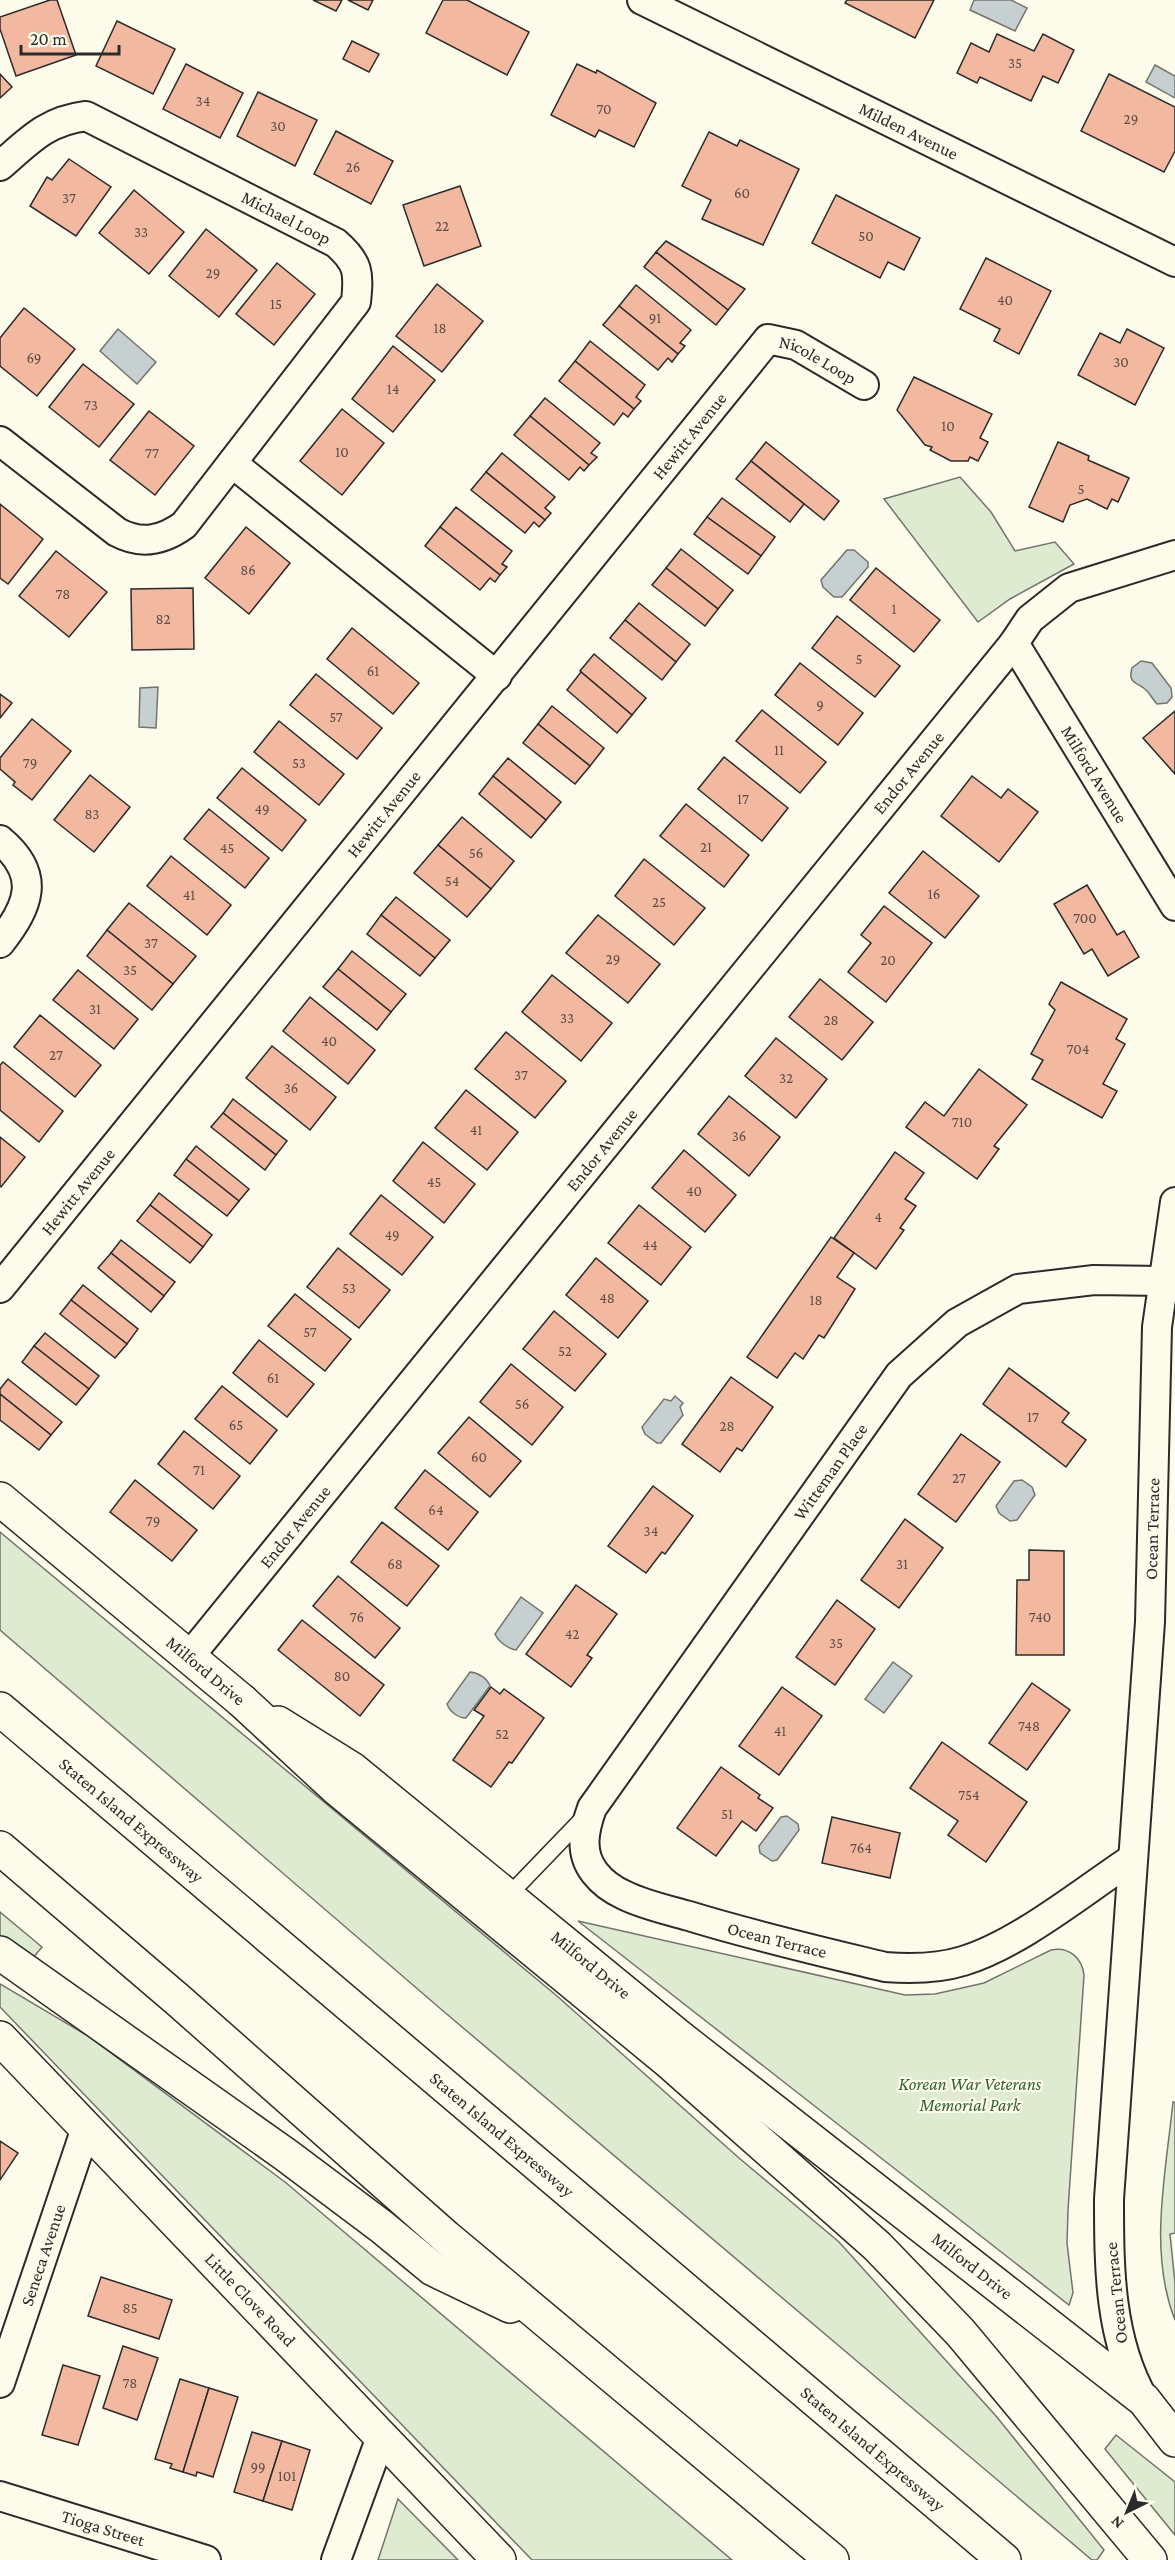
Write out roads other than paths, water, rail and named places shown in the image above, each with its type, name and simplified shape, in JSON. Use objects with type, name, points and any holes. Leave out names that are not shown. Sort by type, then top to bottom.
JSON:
[{"type":"main road","name":"Milford Drive","points":[[0,1499],[242,1701],[352,1769],[769,2108],[1144,2400],[1175,2440]]},
{"type":"main road","points":[[242,1701],[336,1788],[668,2061],[877,2246],[960,2331],[1150,2560]]},
{"type":"main road","name":"Staten Island Expressway","points":[[0,1709],[1004,2560]]},
{"type":"main road","points":[[0,1848],[178,2000],[446,2237],[832,2560]]},
{"type":"main road","points":[[0,1953],[306,2169],[433,2270],[554,2327]]},
{"type":"main road","name":"Little Clove Road","points":[[0,2038],[500,2560]]},
{"type":"street","name":"Milden Avenue","points":[[642,0],[1175,262]]},
{"type":"street","name":"Michael Loop","points":[[0,166],[38,133],[64,118],[86,116],[325,237],[351,256],[358,279],[356,302],[184,525],[162,539],[131,539],[117,532],[0,441]]},
{"type":"street","name":"Nicole Loop","points":[[768,339],[796,345],[864,385]]},
{"type":"street","name":"Hewitt Avenue","points":[[0,1288],[768,339]]},
{"type":"street","points":[[232,463],[497,676]]},
{"type":"street","name":"Endor Avenue","points":[[189,1657],[1014,643],[1030,619],[1069,588],[1175,555]]},
{"type":"street","name":"Milford Avenue","points":[[1014,643],[1175,906]]},
{"type":"street","points":[[0,840],[20,862],[29,885],[25,905],[0,943]]},
{"type":"street","name":"Ocean Terrace","points":[[1144,2400],[1132,2380],[1119,2342],[1109,2227],[1132,1858],[1150,1622],[1157,1327],[1171,1282],[1175,1202]]},
{"type":"street","name":"Witteman Place","points":[[592,1808],[899,1375],[957,1323],[1018,1289],[1094,1280],[1171,1282]]},
{"type":"street","name":"Ocean Terrace","points":[[592,1808],[585,1833],[585,1855],[595,1874],[603,1882],[625,1895],[727,1928],[885,1967],[923,1969],[979,1956],[1014,1938],[1132,1858]]},
{"type":"street","name":"Seneca Avenue","points":[[0,2383],[86,2128]]},
{"type":"street","points":[[336,2560],[381,2437]]},
{"type":"street","name":"Tioga Street","points":[[0,2496],[206,2560]]},
{"type":"lane","points":[[507,1897],[592,1808]]},
{"type":"park label","name":"Korean War Veterans Memorial Park","points":[[970,2094]]}]
